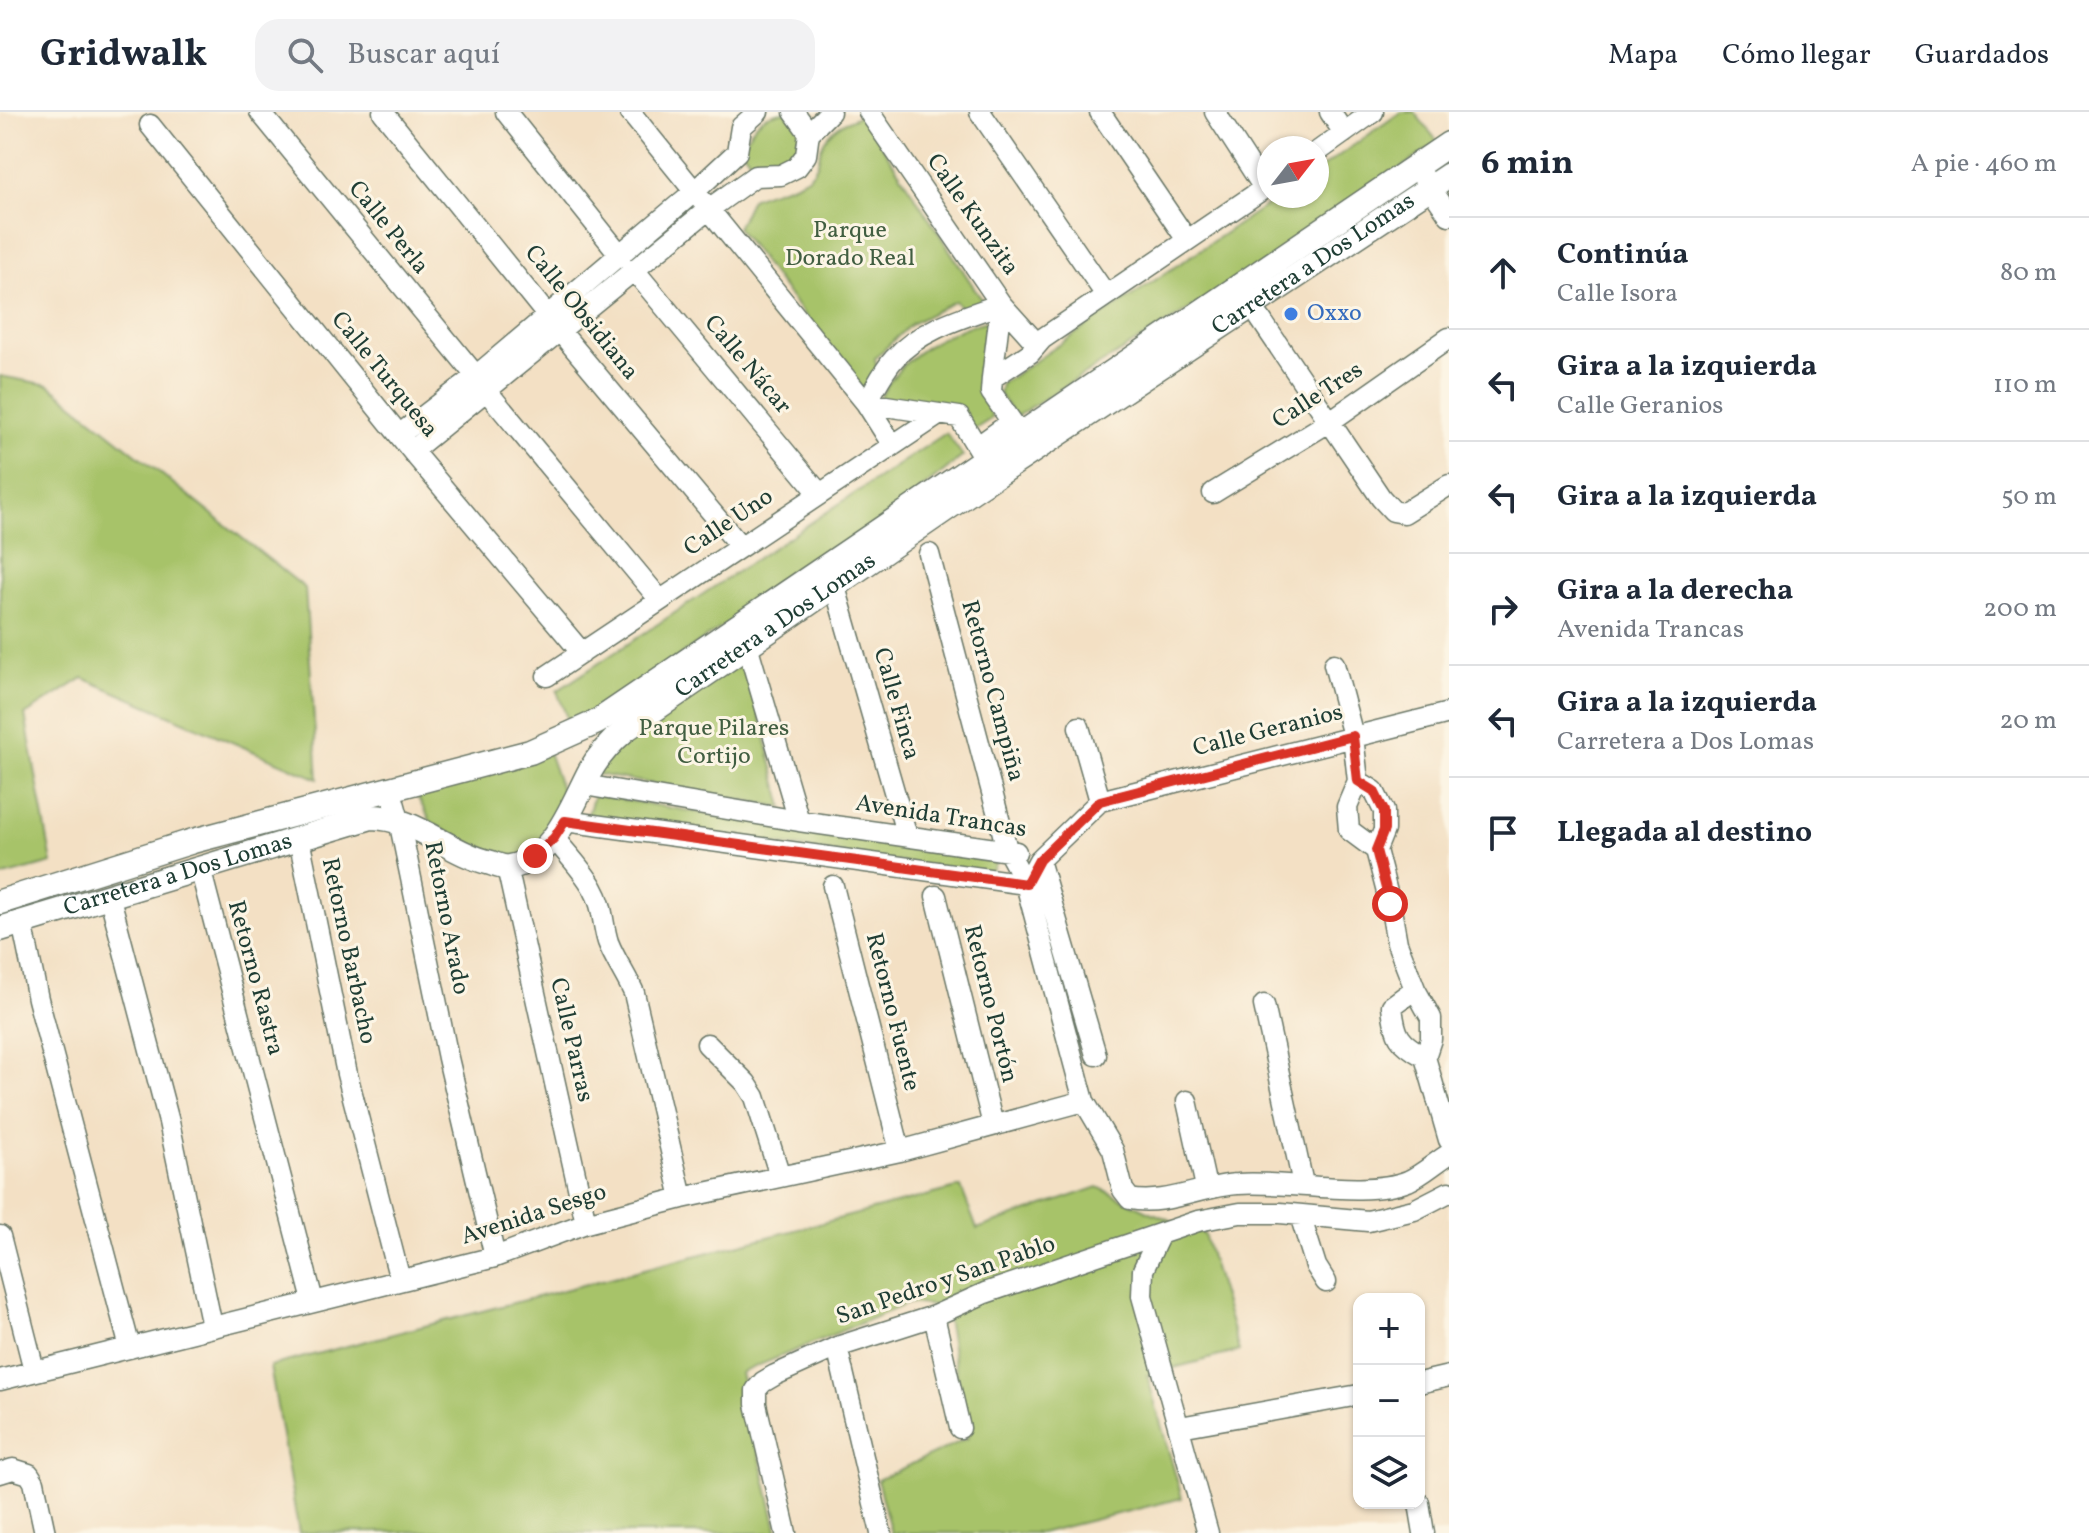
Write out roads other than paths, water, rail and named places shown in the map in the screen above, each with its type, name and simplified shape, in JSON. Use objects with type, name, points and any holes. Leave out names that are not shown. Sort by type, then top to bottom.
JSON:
[{"type":"main road","name":"Carretera a Dos Lomas","points":[[0,902],[193,841],[530,752],[597,722],[924,513],[1245,296],[1449,144]]},
{"type":"main road","name":"Carretera a Dos Lomas","points":[[11,925],[110,898],[371,817],[399,820],[477,860],[507,867],[535,856],[560,830],[597,760],[626,729],[835,587],[924,513],[981,453],[1016,429],[1440,182]]},
{"type":"street","name":"Calle Perla","points":[[260,112],[660,600]]},
{"type":"street","name":"Calle Obsidiana","points":[[383,112],[740,546]]},
{"type":"street","name":"Calle Nácar","points":[[506,112],[819,493]]},
{"type":"street","points":[[630,112],[866,403],[892,444]]},
{"type":"street","points":[[628,263],[695,191],[737,152],[741,127],[758,112]]},
{"type":"street","points":[[794,112],[809,133]]},
{"type":"street","points":[[405,443],[628,263],[755,176],[781,175],[797,167],[806,155],[809,133],[830,112]]},
{"type":"street","name":"Calle Kunzita","points":[[869,112],[1001,304],[1037,344]]},
{"type":"street","points":[[980,112],[1106,295]]},
{"type":"street","points":[[1100,112],[1187,240]]},
{"type":"street","points":[[1215,112],[1257,172]]},
{"type":"street","points":[[1330,112],[1344,133]]},
{"type":"street","points":[[1329,144],[1373,112]]},
{"type":"street","name":"Calle Turquesa","points":[[150,125],[405,443],[582,653]]},
{"type":"street","points":[[737,152],[755,176]]},
{"type":"street","points":[[1416,167],[1440,182],[1449,215]]},
{"type":"street","points":[[992,378],[1106,295],[1257,193]]},
{"type":"street","points":[[1245,296],[1381,498],[1393,511],[1404,513],[1449,485]]},
{"type":"street","points":[[866,403],[894,359],[923,336],[1001,304],[991,392],[1016,429]]},
{"type":"street","name":"Calle Tres","points":[[1213,493],[1329,422],[1449,338]]},
{"type":"street","points":[[866,403],[959,417],[981,453]]},
{"type":"street","name":"Calle Uno","points":[[547,676],[940,414]]},
{"type":"street","name":"Retorno Campiña","points":[[929,554],[1007,849],[1026,884],[1084,1101],[1113,1150],[1123,1190],[1130,1199],[1154,1202]]},
{"type":"street","name":"Calle Finca","points":[[835,587],[907,836]]},
{"type":"street","points":[[748,648],[799,821]]},
{"type":"street","points":[[1334,664],[1353,736],[1358,781],[1347,807],[1349,830],[1376,850]]},
{"type":"street","name":"Calle Geranios","points":[[1100,801],[1449,713]]},
{"type":"street","points":[[1079,727],[1100,801],[1039,860],[1096,1055]]},
{"type":"street","points":[[1358,781],[1374,791],[1384,811],[1384,830],[1376,850],[1397,943],[1415,989],[1431,1018],[1431,1039],[1425,1057],[1449,1140]]},
{"type":"street","name":"Avenida Trancas","points":[[584,785],[799,821],[1007,849],[1039,860],[1026,884]]},
{"type":"street","name":"Retorno Arado","points":[[390,788],[495,1257]]},
{"type":"street","points":[[560,830],[1026,884]]},
{"type":"street","points":[[560,830],[593,887],[603,911],[606,937],[634,993],[682,1198]]},
{"type":"street","name":"Retorno Barbacho","points":[[299,839],[347,1074],[400,1280]]},
{"type":"street","name":"Calle Parras","points":[[507,867],[586,1223]]},
{"type":"street","name":"Retorno Rastra","points":[[200,868],[313,1301]]},
{"type":"street","name":"Retorno Fuente","points":[[833,886],[900,1151]]},
{"type":"street","name":"Retorno Portón","points":[[936,896],[993,1125]]},
{"type":"street","points":[[110,898],[169,1122],[212,1326]]},
{"type":"street","points":[[11,925],[38,999],[130,1348]]},
{"type":"street","points":[[1415,989],[1392,1006],[1394,1028],[1404,1046],[1425,1057]]},
{"type":"street","points":[[1264,1005],[1303,1184]]},
{"type":"street","points":[[707,1044],[746,1083],[755,1097],[780,1176]]},
{"type":"street","name":"Avenida Sesgo","points":[[0,1380],[495,1257],[586,1223],[682,1198],[900,1151],[1084,1101]]},
{"type":"street","points":[[1187,1101],[1206,1187]]},
{"type":"street","points":[[1208,1533],[1142,1296],[1143,1270],[1160,1234],[1154,1202],[1206,1187],[1238,1184],[1303,1184],[1336,1188],[1408,1181],[1449,1154]]},
{"type":"street","name":"San Pedro y San Pablo","points":[[786,1533],[756,1404],[756,1390],[775,1375],[837,1347],[934,1316],[985,1293],[1198,1221],[1240,1213],[1368,1221],[1414,1210],[1449,1192]]},
{"type":"street","points":[[1300,1215],[1316,1266],[1326,1282]]},
{"type":"street","points":[[0,1236],[34,1370]]},
{"type":"street","points":[[934,1316],[960,1428]]},
{"type":"street","points":[[837,1347],[881,1533]]},
{"type":"street","points":[[1425,1382],[1449,1376]]},
{"type":"street","points":[[1180,1427],[1353,1396]]},
{"type":"street","points":[[0,1473],[13,1469],[29,1474],[34,1482],[45,1533]]},
{"type":"street","points":[[1420,1509],[1424,1533]]},
{"type":"place","name":"Oxxo","points":[[1291,314]]},
{"type":"park label","name":"Parque Dorado Real","points":[[850,245]]},
{"type":"park label","name":"Parque Pilares Cortijo","points":[[714,743]]}]
